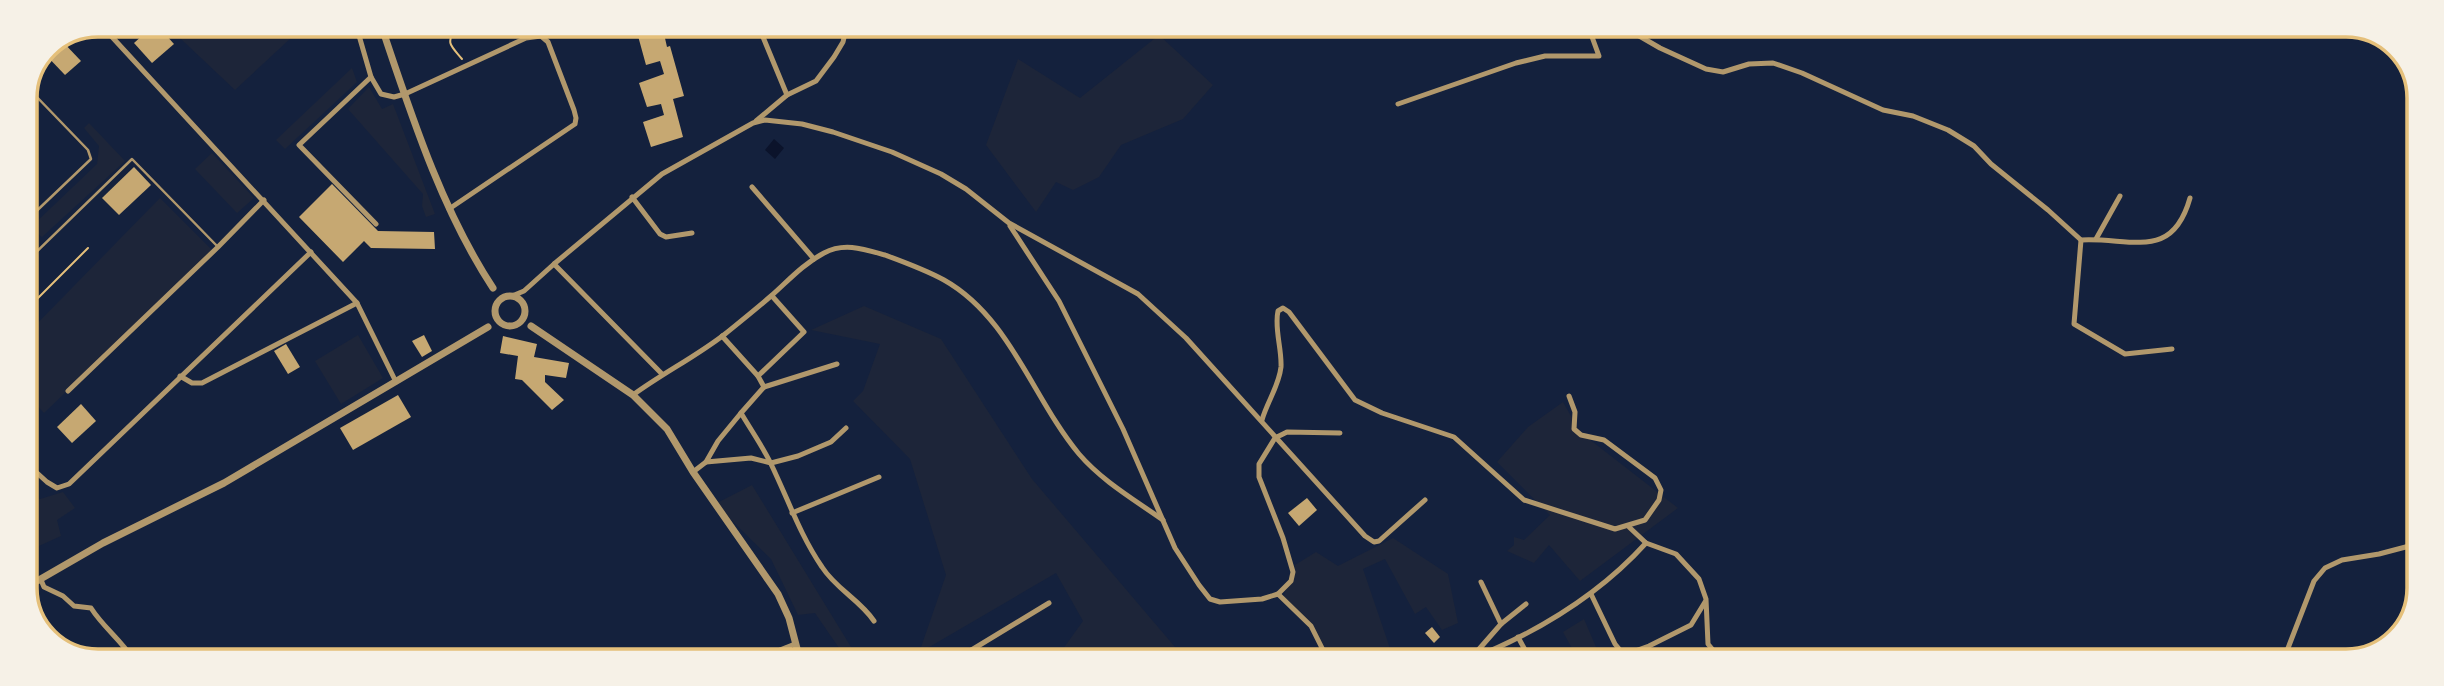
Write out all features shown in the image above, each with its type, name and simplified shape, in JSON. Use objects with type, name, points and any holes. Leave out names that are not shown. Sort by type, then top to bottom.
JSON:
[{"type":"street","points":[[113,37],[357,303],[396,382]]},
{"type":"street","points":[[359,37],[371,77],[382,94],[394,97],[534,37]]},
{"type":"street","points":[[385,37],[449,209],[493,288],[495,313],[488,327]]},
{"type":"street","points":[[449,209],[573,127],[576,120],[548,42],[542,37]]},
{"type":"street","points":[[763,37],[788,95]]},
{"type":"street","points":[[496,304],[524,291],[662,174],[753,123],[788,95],[816,80],[834,57],[844,37]]},
{"type":"street","points":[[1398,104],[1516,63],[1545,56],[1599,56],[1592,37]]},
{"type":"street","points":[[1641,37],[1706,69],[1723,72],[1749,64],[1773,62],[1883,110],[1913,116],[1948,130],[1973,146],[2081,240],[2149,243],[2160,241],[2181,222],[2190,198]]},
{"type":"street","points":[[371,77],[299,145],[376,224]]},
{"type":"street","points":[[753,123],[765,120],[802,124],[892,152],[941,174],[1009,223],[1138,294],[1186,338],[1365,536],[1374,542],[1379,541],[1425,500]]},
{"type":"street","points":[[752,187],[814,260]]},
{"type":"street","points":[[2096,239],[2120,196]]},
{"type":"street","points":[[632,197],[660,234],[666,237],[692,233]]},
{"type":"street","points":[[68,391],[264,200]]},
{"type":"street","points":[[1009,223],[1059,301],[1123,429],[1175,548],[1210,598],[1220,602],[1262,600],[1278,594],[1291,581],[1293,572],[1287,548],[1258,471],[1259,464],[1275,438],[1287,432],[1340,433]]},
{"type":"street","points":[[2081,240],[2074,324],[2125,354],[2172,349]]},
{"type":"street","points":[[633,396],[722,336],[772,296],[793,274],[825,252],[846,246],[865,249],[934,275],[954,287],[985,313],[1079,454],[1096,472],[1163,520]]},
{"type":"street","points":[[37,473],[57,488],[69,484],[311,252]]},
{"type":"street","points":[[554,264],[662,374]]},
{"type":"street","points":[[493,288],[523,304],[524,313],[531,326],[633,396],[667,429],[693,472],[778,594],[789,618],[797,649]]},
{"type":"street","points":[[758,376],[804,332],[772,296]]},
{"type":"street","points":[[180,376],[192,383],[202,383],[357,303]]},
{"type":"street","points":[[1262,420],[1280,375],[1276,317],[1278,311],[1283,308],[1289,312],[1348,393],[1359,403],[1382,414],[1454,437],[1524,500],[1615,529],[1629,527],[1645,520],[1659,500],[1661,490],[1655,478],[1604,440],[1581,435],[1574,429],[1574,412],[1569,396]]},
{"type":"street","points":[[495,313],[503,325]]},
{"type":"street","points":[[516,325],[524,313]]},
{"type":"street","points":[[37,582],[103,543],[224,483],[488,327],[531,326]]},
{"type":"street","points":[[722,336],[758,376],[764,387]]},
{"type":"street","points":[[693,472],[706,462],[718,441],[764,387],[837,364]]},
{"type":"street","points":[[741,413],[771,463],[792,513],[827,575],[866,610],[874,621]]},
{"type":"street","points":[[706,462],[751,458],[771,463],[799,456],[831,442],[846,428]]},
{"type":"street","points":[[792,513],[879,477]]},
{"type":"street","points":[[1629,527],[1646,543],[1676,554],[1699,579],[1706,599],[1708,644],[1712,649]]},
{"type":"street","points":[[1492,649],[1518,637],[1591,594],[1630,561],[1646,543]]},
{"type":"street","points":[[2288,649],[2314,581],[2325,568],[2342,560],[2407,547]]},
{"type":"street","points":[[41,580],[44,587],[63,596],[74,606],[91,608],[100,623],[126,649]]},
{"type":"street","points":[[1481,582],[1502,624]]},
{"type":"street","points":[[1278,594],[1311,626],[1322,649]]},
{"type":"street","points":[[1591,594],[1619,649]]},
{"type":"street","points":[[1641,649],[1691,625],[1706,599]]},
{"type":"street","points":[[973,649],[1049,603]]},
{"type":"street","points":[[1478,649],[1526,604]]},
{"type":"street","points":[[1518,637],[1524,649]]},
{"type":"street","points":[[782,649],[795,644]]},
{"type":"lane","points":[[37,97],[88,150],[91,159],[37,210]]},
{"type":"lane","points":[[37,250],[132,159],[218,247]]},
{"type":"path","points":[[449,37],[449,44],[465,66]]},
{"type":"path","points":[[37,298],[88,248]]},
{"type":"shaded area","points":[[179,37],[292,37],[235,90]]},
{"type":"shaded area","points":[[1156,37],[1161,37],[1213,85],[1183,119],[1121,145],[1099,177],[1073,190],[1056,182],[1036,212],[986,145],[1018,59],[1080,98]]},
{"type":"shaded area","points":[[352,68],[357,82],[285,149],[276,140]]},
{"type":"shaded area","points":[[369,87],[382,109],[393,104],[435,214],[426,217],[422,206],[423,194],[348,109]]},
{"type":"shaded area","points":[[89,123],[125,161],[42,237],[37,233],[37,221],[97,164],[99,146],[84,128]]},
{"type":"shaded area","points":[[774,139],[784,148],[775,159],[765,150]]},
{"type":"shaded area","points":[[212,153],[254,198],[237,213],[195,169]]},
{"type":"shaded area","points":[[160,198],[213,251],[44,413],[37,406],[37,324]]},
{"type":"shaded area","points":[[864,306],[941,339],[1032,479],[1177,649],[1063,649],[1083,621],[1056,573],[926,649],[920,649],[946,575],[910,459],[853,401],[863,391],[880,344],[811,330]]},
{"type":"shaded area","points":[[358,335],[383,378],[341,404],[315,361]]},
{"type":"shaded area","points":[[1563,402],[1580,432],[1678,508],[1580,581],[1549,545],[1534,563],[1507,551],[1514,545],[1514,537],[1524,540],[1550,515],[1497,462],[1528,427]]},
{"type":"shaded area","points":[[752,485],[852,649],[839,649],[815,613],[798,615],[771,559],[715,504]]},
{"type":"shaded area","points":[[63,492],[75,508],[57,520],[61,536],[37,547],[37,497],[40,499]]},
{"type":"shaded area","points":[[1393,538],[1448,574],[1458,623],[1442,630],[1426,607],[1415,614],[1385,559],[1363,569],[1390,649],[1322,649],[1311,626],[1282,601],[1295,565],[1316,552],[1338,566]]},
{"type":"shaded area","points":[[1584,619],[1597,649],[1572,649],[1563,632]]},
{"type":"building","points":[[141,37],[168,37],[174,44],[152,63],[134,43]]},
{"type":"building","points":[[638,37],[665,37],[667,47],[670,46],[684,96],[673,99],[683,137],[651,147],[643,122],[664,115],[661,104],[647,107],[639,83],[664,74],[660,61],[646,65]]},
{"type":"building","points":[[66,46],[81,61],[65,75],[51,60]]},
{"type":"building","points":[[134,167],[151,185],[119,215],[102,198]]},
{"type":"building","points":[[332,184],[378,231],[434,232],[435,249],[371,248],[364,241],[343,262],[299,217]]},
{"type":"building","points":[[424,335],[432,351],[422,357],[412,341]]},
{"type":"building","points":[[503,336],[537,344],[534,357],[569,363],[566,378],[545,375],[545,382],[564,400],[552,410],[522,380],[515,379],[518,356],[500,353]]},
{"type":"building","points":[[286,344],[300,367],[288,374],[274,351]]},
{"type":"building","points":[[398,395],[411,417],[353,450],[340,428]]},
{"type":"building","points":[[81,404],[96,421],[72,443],[57,427]]},
{"type":"building","points":[[1307,498],[1317,510],[1299,526],[1288,513]]},
{"type":"building","points":[[1432,627],[1440,637],[1434,643],[1425,633]]}]
